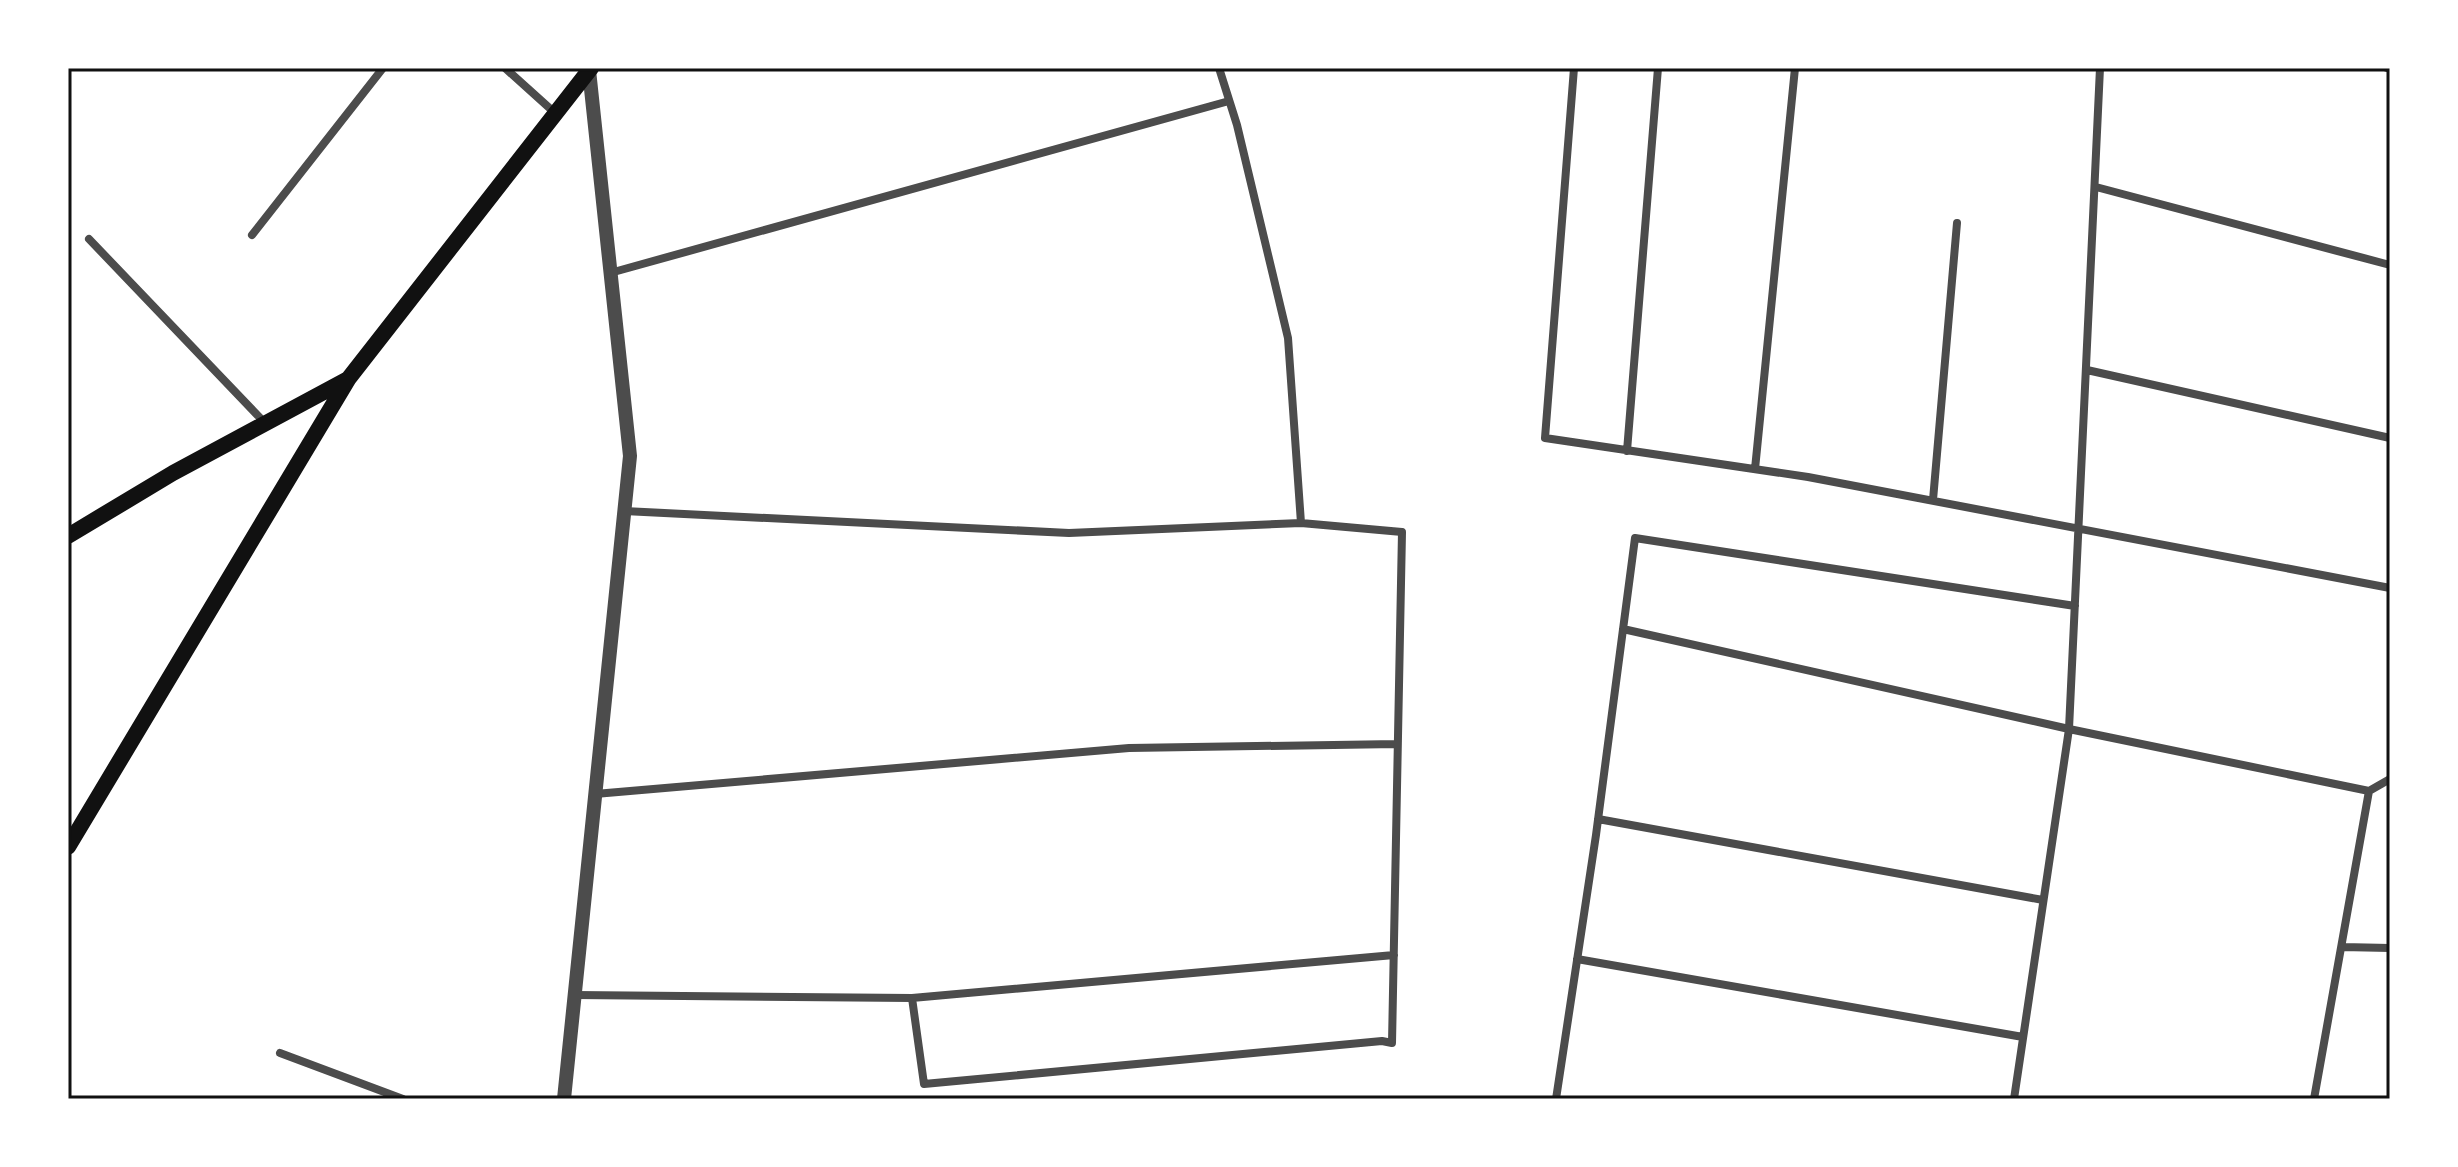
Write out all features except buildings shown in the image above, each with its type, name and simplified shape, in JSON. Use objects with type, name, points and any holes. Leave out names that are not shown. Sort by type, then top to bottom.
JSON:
[{"type":"main road","points":[[68,847],[349,378],[590,69]]},
{"type":"main road","points":[[68,536],[173,473],[349,378]]},
{"type":"street","points":[[252,235],[383,68]]},
{"type":"street","points":[[505,68],[555,113]]},
{"type":"street","points":[[1219,68],[1288,338],[1301,523]]},
{"type":"street","points":[[1574,68],[1545,438],[1755,469],[1933,500],[2390,588]]},
{"type":"street","points":[[1627,451],[1658,68]]},
{"type":"street","points":[[1755,469],[1795,68]]},
{"type":"street","points":[[2014,1099],[2069,729],[2100,68]]},
{"type":"street","points":[[564,1099],[630,456],[590,69]]},
{"type":"street","points":[[610,273],[1229,101]]},
{"type":"street","points":[[2096,187],[2390,265]]},
{"type":"street","points":[[1933,500],[1957,223]]},
{"type":"street","points":[[89,239],[265,423]]},
{"type":"street","points":[[2087,370],[2390,438]]},
{"type":"street","points":[[624,511],[1069,533],[1301,523],[1402,532],[1392,1043],[1382,1041],[924,1084],[912,998]]},
{"type":"street","points":[[1556,1099],[1598,819],[1635,538],[2075,606]]},
{"type":"street","points":[[1623,629],[2069,729],[2369,791],[2390,779]]},
{"type":"street","points":[[595,794],[1129,748],[1397,744]]},
{"type":"street","points":[[2314,1099],[2369,791]]},
{"type":"street","points":[[1598,819],[2043,900]]},
{"type":"street","points":[[2342,947],[2390,948]]},
{"type":"street","points":[[575,995],[912,998],[1394,955]]},
{"type":"street","points":[[1577,959],[2023,1037]]},
{"type":"street","points":[[280,1053],[403,1099]]}]
